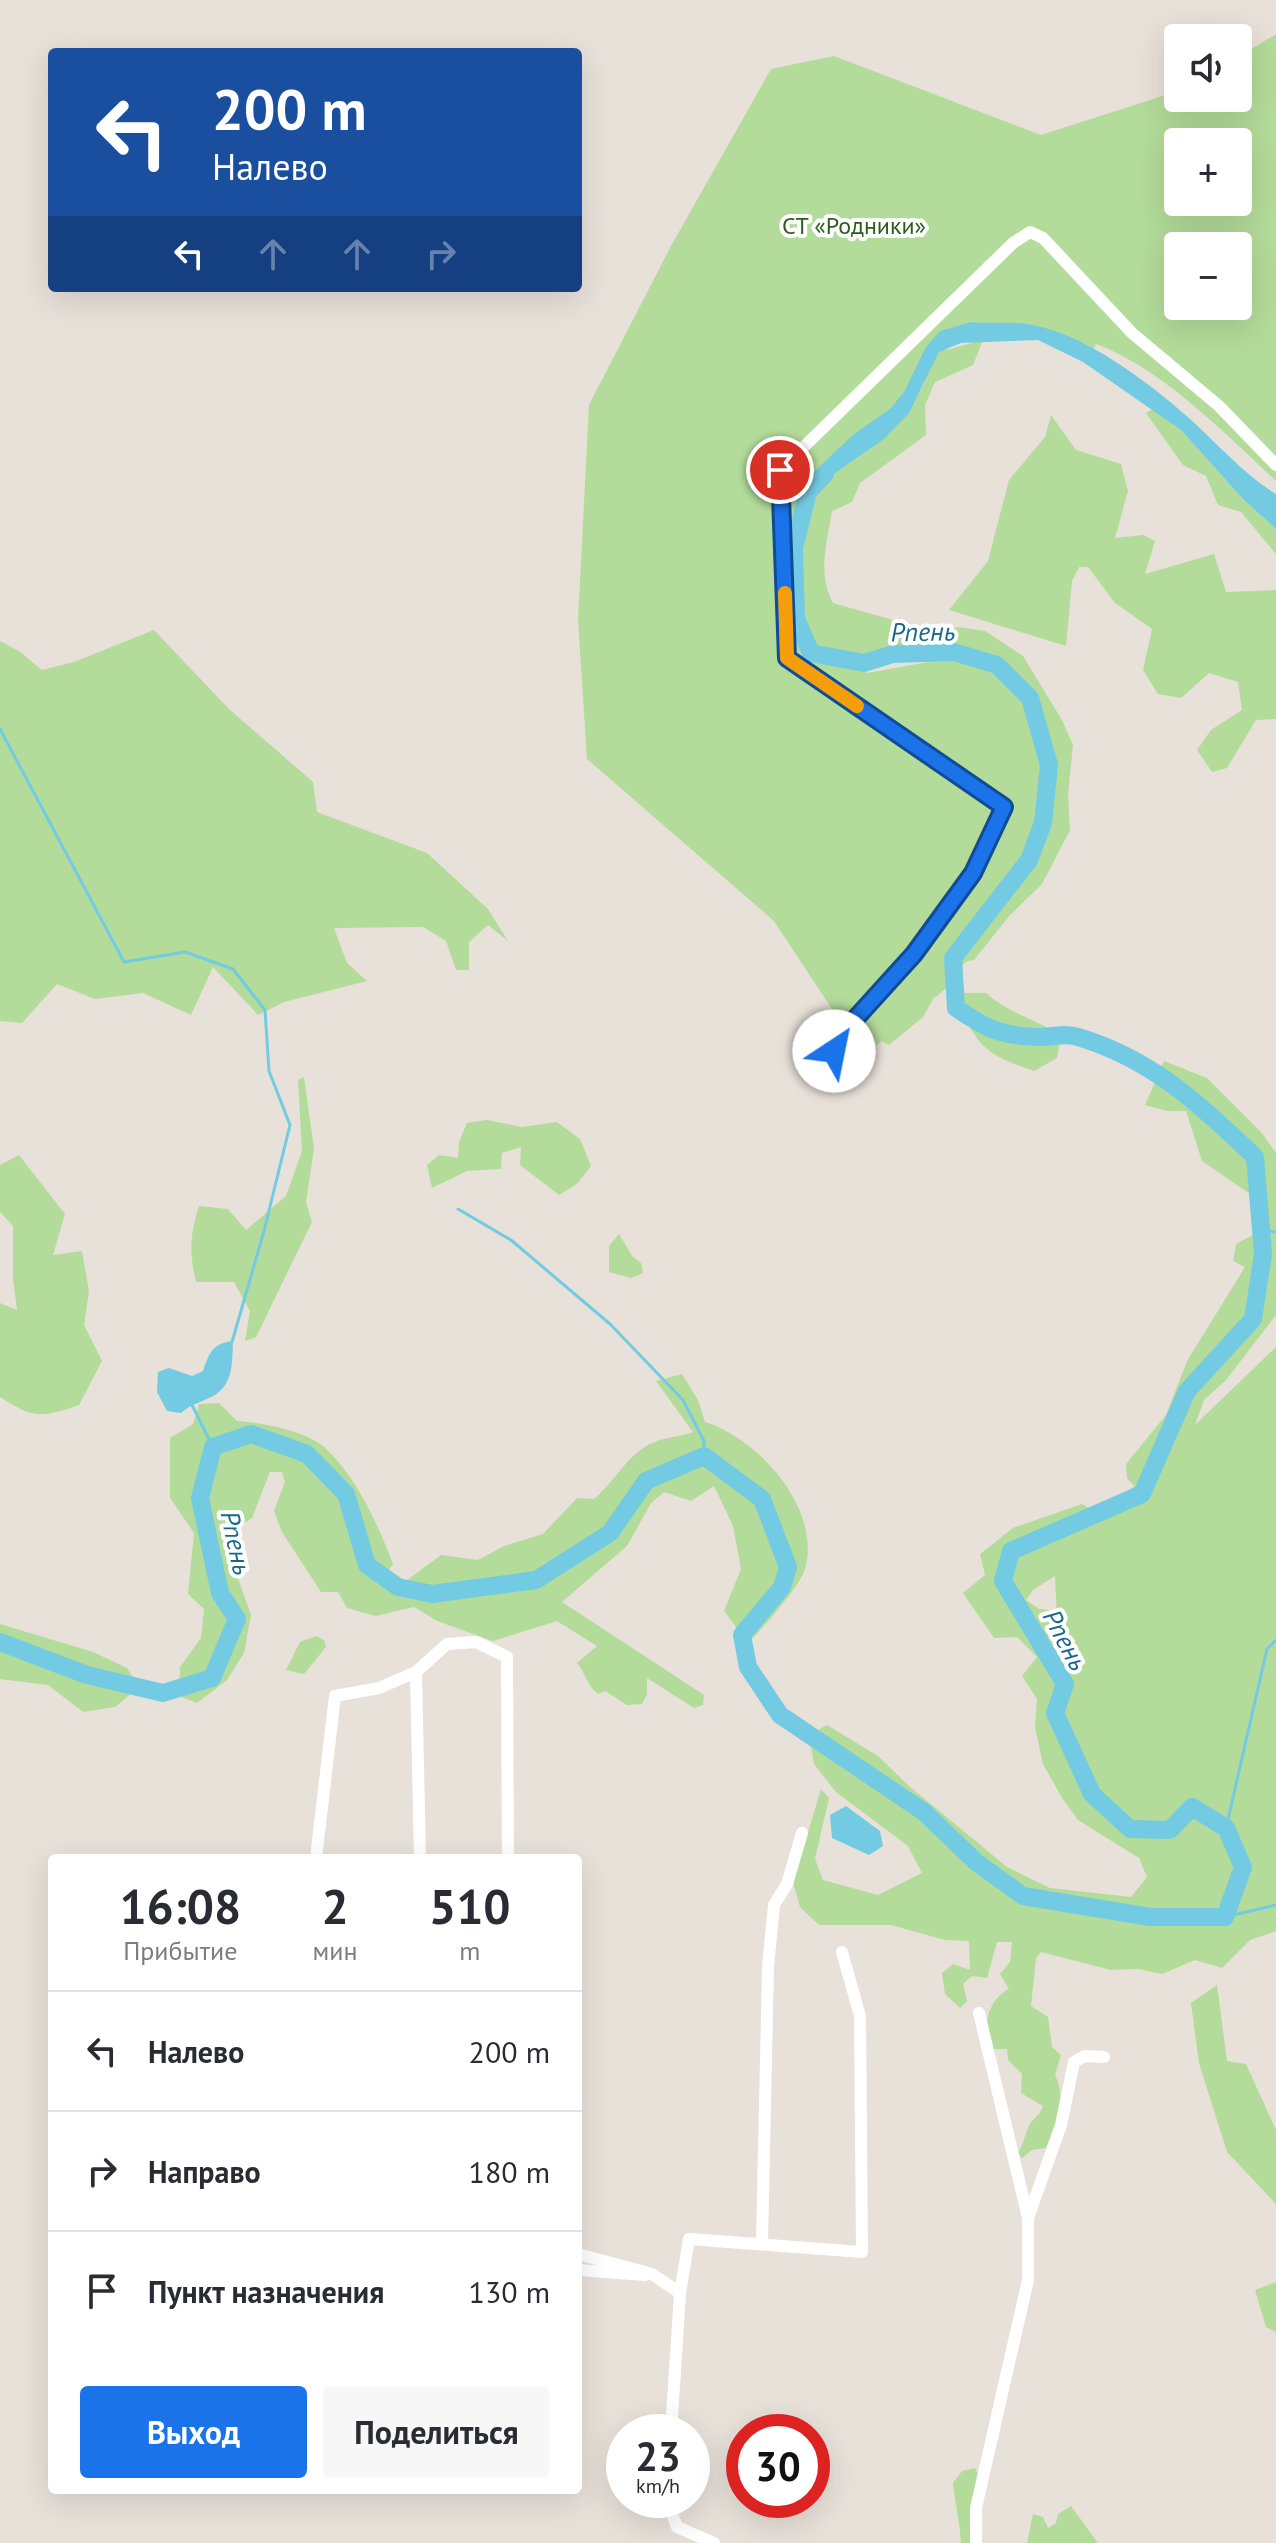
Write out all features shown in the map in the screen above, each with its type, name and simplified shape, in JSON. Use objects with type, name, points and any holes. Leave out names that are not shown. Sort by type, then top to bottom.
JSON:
[{"type":"street","points":[[834,1051],[846,1041],[856,1018],[914,954],[973,873],[1004,807],[787,658],[780,470],[1013,243],[1030,232],[1043,238],[1132,333],[1219,406],[1276,465]]},
{"type":"street","points":[[316,1854],[335,1696],[379,1688],[416,1672],[447,1644],[476,1642],[507,1657],[508,1854]]},
{"type":"street","points":[[416,1672],[420,1854]]},
{"type":"street","points":[[762,2243],[768,1967],[774,1905],[787,1884],[802,1833]]},
{"type":"street","points":[[672,2414],[680,2293],[689,2239],[862,2252],[860,2016],[842,1952]]},
{"type":"street","points":[[976,2543],[976,2508],[1028,2280],[1028,2218],[979,2013]]},
{"type":"street","points":[[1028,2218],[1061,2125],[1074,2062],[1085,2056],[1104,2057]]},
{"type":"street","points":[[582,2255],[652,2274],[680,2293]]},
{"type":"street","points":[[582,2270],[632,2276],[652,2274]]},
{"type":"street","points":[[674,2518],[677,2527],[714,2543]]},
{"type":"green space","name":"СТ «Родники»","points":[[1276,34],[1276,481],[1192,404],[1145,369],[1096,344],[1093,350],[1033,325],[1016,324],[957,335],[946,350],[983,340],[973,365],[935,382],[925,405],[926,435],[860,483],[852,502],[832,511],[824,569],[828,592],[833,603],[914,626],[941,631],[959,627],[985,631],[1023,656],[1062,720],[1073,745],[1068,795],[1070,830],[1042,884],[1010,915],[974,960],[967,961],[952,975],[949,986],[933,999],[923,1017],[889,1045],[882,1041],[863,1056],[774,921],[587,759],[578,620],[589,405],[671,246],[771,69],[834,56],[1041,135],[1164,95],[1164,112],[1252,112],[1252,49]],"holes":[[[929,371],[915,400],[895,426],[843,467]],[[953,652],[956,657],[867,673],[837,659],[864,663],[893,654]]]},
{"type":"green space","points":[[1152,409],[1181,430],[1243,499],[1276,529],[1276,554],[1241,512],[1218,505],[1206,476],[1183,465],[1146,413]]},
{"type":"green space","points":[[1051,415],[1076,450],[1121,464],[1128,491],[1115,538],[1144,535],[1155,541],[1145,574],[1214,554],[1226,592],[1276,590],[1276,719],[1256,720],[1227,768],[1212,772],[1197,750],[1211,730],[1242,710],[1238,682],[1209,673],[1181,698],[1158,694],[1143,670],[1152,629],[1115,603],[1088,567],[1079,567],[1072,581],[1066,646],[949,610],[988,561],[1009,480],[1045,437]]},
{"type":"green space","points":[[154,630],[228,708],[313,782],[317,812],[427,853],[488,909],[508,941],[488,925],[469,942],[469,970],[456,970],[446,941],[423,927],[334,928],[347,963],[367,981],[284,1002],[258,1015],[213,967],[191,1015],[143,993],[95,999],[57,984],[22,1023],[0,1021],[0,641],[19,651],[42,670],[74,662]]},
{"type":"green space","points":[[953,993],[986,993],[1061,1036],[1057,1058],[1034,1071],[991,1052],[975,1036]]},
{"type":"green space","points":[[1164,1061],[1207,1078],[1261,1132],[1276,1153],[1276,1315],[1226,1380],[1204,1400],[1195,1425],[1276,1347],[1276,1931],[1250,1940],[1222,1968],[1195,1960],[1162,1974],[1139,1969],[1111,1970],[1041,1952],[1036,1958],[1031,2006],[1048,2017],[1052,2047],[1061,2055],[1055,2075],[1060,2103],[1057,2122],[1046,2148],[1032,2150],[1022,2158],[1018,2153],[1029,2125],[1043,2106],[1021,2093],[1022,2074],[1008,2060],[1007,2049],[993,2049],[987,2033],[991,2007],[1009,1989],[1000,1974],[1010,1962],[1012,1942],[997,1942],[987,1978],[972,1976],[963,1984],[967,2001],[960,2008],[945,1994],[942,1973],[953,1964],[970,1970],[969,1941],[945,1940],[891,1925],[819,1925],[800,1907],[793,1882],[821,1789],[829,1798],[815,1859],[823,1880],[878,1895],[922,1873],[908,1846],[836,1792],[814,1764],[809,1735],[827,1725],[878,1756],[909,1786],[1007,1867],[1050,1888],[1131,1897],[1147,1877],[1139,1858],[1078,1820],[1062,1798],[1043,1764],[1035,1728],[1037,1699],[1022,1676],[1037,1657],[1017,1637],[994,1638],[963,1593],[985,1575],[980,1554],[1013,1528],[1082,1504],[1099,1514],[1098,1521],[1134,1486],[1127,1478],[1126,1464],[1166,1415],[1187,1361],[1245,1267],[1233,1261],[1236,1244],[1262,1230],[1259,1200],[1202,1161],[1186,1111],[1167,1111],[1145,1105]],"holes":[[[1055,1576],[1057,1620],[1050,1610],[1039,1609],[1026,1600],[1033,1590]]]},
{"type":"green space","points":[[304,1077],[314,1149],[306,1202],[312,1222],[256,1337],[245,1341],[250,1311],[234,1282],[196,1282],[192,1262],[194,1226],[199,1206],[228,1209],[246,1230],[286,1196],[302,1151],[298,1080]]},
{"type":"green space","points":[[487,1120],[522,1127],[557,1122],[580,1139],[591,1166],[578,1183],[559,1195],[520,1165],[521,1147],[502,1153],[501,1169],[467,1171],[432,1188],[427,1165],[439,1155],[458,1158],[459,1142],[467,1123]]},
{"type":"green space","points":[[19,1155],[65,1214],[53,1255],[82,1251],[89,1291],[84,1325],[102,1361],[79,1405],[46,1414],[30,1413],[0,1397],[0,1303],[17,1310],[13,1279],[13,1226],[0,1212],[0,1165]]},
{"type":"green space","points":[[619,1234],[632,1256],[641,1263],[643,1273],[631,1278],[609,1272],[609,1246]]},
{"type":"green space","points":[[682,1374],[698,1400],[705,1422],[745,1443],[781,1479],[795,1500],[804,1523],[808,1546],[802,1576],[753,1638],[742,1635],[724,1611],[741,1569],[733,1526],[714,1486],[691,1501],[664,1492],[651,1503],[627,1546],[562,1602],[704,1695],[703,1705],[694,1708],[647,1678],[647,1694],[642,1704],[627,1705],[605,1691],[598,1694],[577,1663],[597,1646],[557,1621],[493,1641],[437,1621],[414,1607],[376,1616],[347,1608],[338,1592],[321,1592],[282,1532],[274,1511],[285,1482],[282,1472],[270,1472],[252,1518],[229,1533],[235,1570],[251,1615],[244,1653],[227,1680],[197,1703],[179,1696],[180,1667],[201,1638],[204,1609],[188,1594],[194,1533],[170,1498],[170,1438],[193,1424],[199,1404],[219,1403],[237,1421],[295,1432],[324,1447],[346,1472],[365,1501],[393,1564],[384,1577],[398,1587],[441,1555],[478,1560],[504,1546],[543,1534],[577,1498],[594,1499],[645,1447],[659,1440],[693,1432],[656,1381]]},
{"type":"green space","points":[[0,1624],[93,1652],[127,1668],[139,1687],[115,1707],[83,1712],[48,1685],[0,1679]]},
{"type":"green space","points":[[316,1636],[324,1640],[326,1647],[304,1674],[286,1670],[300,1642]]},
{"type":"green space","points":[[1217,1985],[1227,2061],[1246,2064],[1276,2130],[1276,2204],[1227,2152],[1199,2063],[1191,2003]]},
{"type":"green space","points":[[1276,2282],[1276,2332],[1266,2327],[1255,2290]]},
{"type":"green space","points":[[975,2468],[978,2474],[971,2543],[961,2543],[953,2483],[962,2471]]},
{"type":"green space","points":[[1071,2506],[1098,2543],[1027,2543],[1033,2514],[1043,2517],[1048,2528],[1056,2523],[1058,2514]]},
{"type":"water","points":[[972,322],[1026,324],[1054,331],[1116,362],[1189,418],[1231,458],[1276,494],[1276,529],[1243,499],[1181,430],[1083,362],[1038,340],[961,343],[939,352],[909,413],[884,439],[808,492],[821,465],[854,434],[890,409],[904,392],[926,347],[940,331]]},
{"type":"water","points":[[233,1341],[231,1371],[221,1390],[181,1413],[167,1411],[157,1392],[158,1372],[169,1368],[192,1376],[203,1371],[216,1347]]},
{"type":"water","points":[[846,1806],[880,1831],[883,1846],[869,1855],[832,1838],[830,1815]]},
{"type":"waterway","name":"Рпень","points":[[0,1642],[87,1675],[163,1693],[212,1678],[237,1619],[220,1593],[200,1498],[213,1447],[251,1434],[307,1454],[346,1494],[367,1565],[398,1587],[432,1594],[536,1580],[610,1533],[646,1481],[704,1456],[762,1499],[788,1567],[782,1587],[742,1635],[748,1667],[780,1715],[924,1812],[976,1862],[1023,1896],[1150,1917],[1225,1917],[1243,1867],[1226,1828],[1192,1807],[1170,1830],[1130,1829],[1092,1794],[1055,1713],[1065,1684],[1003,1581],[1011,1551],[1142,1494],[1187,1391],[1253,1319],[1263,1254],[1255,1157],[1174,1086],[1105,1046],[1073,1036],[1035,1037],[1002,1032],[956,1008],[953,958],[1029,860],[1043,823],[1049,765],[1030,698],[997,665],[954,652],[893,654],[864,663],[811,653],[796,619],[794,548],[808,492],[825,474]]},
{"type":"waterway","points":[[0,729],[124,962],[185,952],[233,969],[265,1010],[269,1071],[290,1125],[232,1342]]},
{"type":"waterway","points":[[458,1209],[511,1240],[610,1324],[683,1400],[704,1441],[704,1456]]},
{"type":"waterway","points":[[1262,1230],[1276,1232]]},
{"type":"waterway","points":[[193,1401],[191,1403],[213,1447]]},
{"type":"waterway","points":[[1226,1828],[1267,1649],[1276,1640]]},
{"type":"waterway","points":[[1225,1917],[1276,1905]]},
{"type":"slow traffic","points":[[785,593],[787,658],[857,706]]},
{"type":"route","points":[[780,470],[787,658],[1004,807],[973,873],[914,954],[893,979],[873,996],[856,1018],[846,1041],[834,1051]]}]
